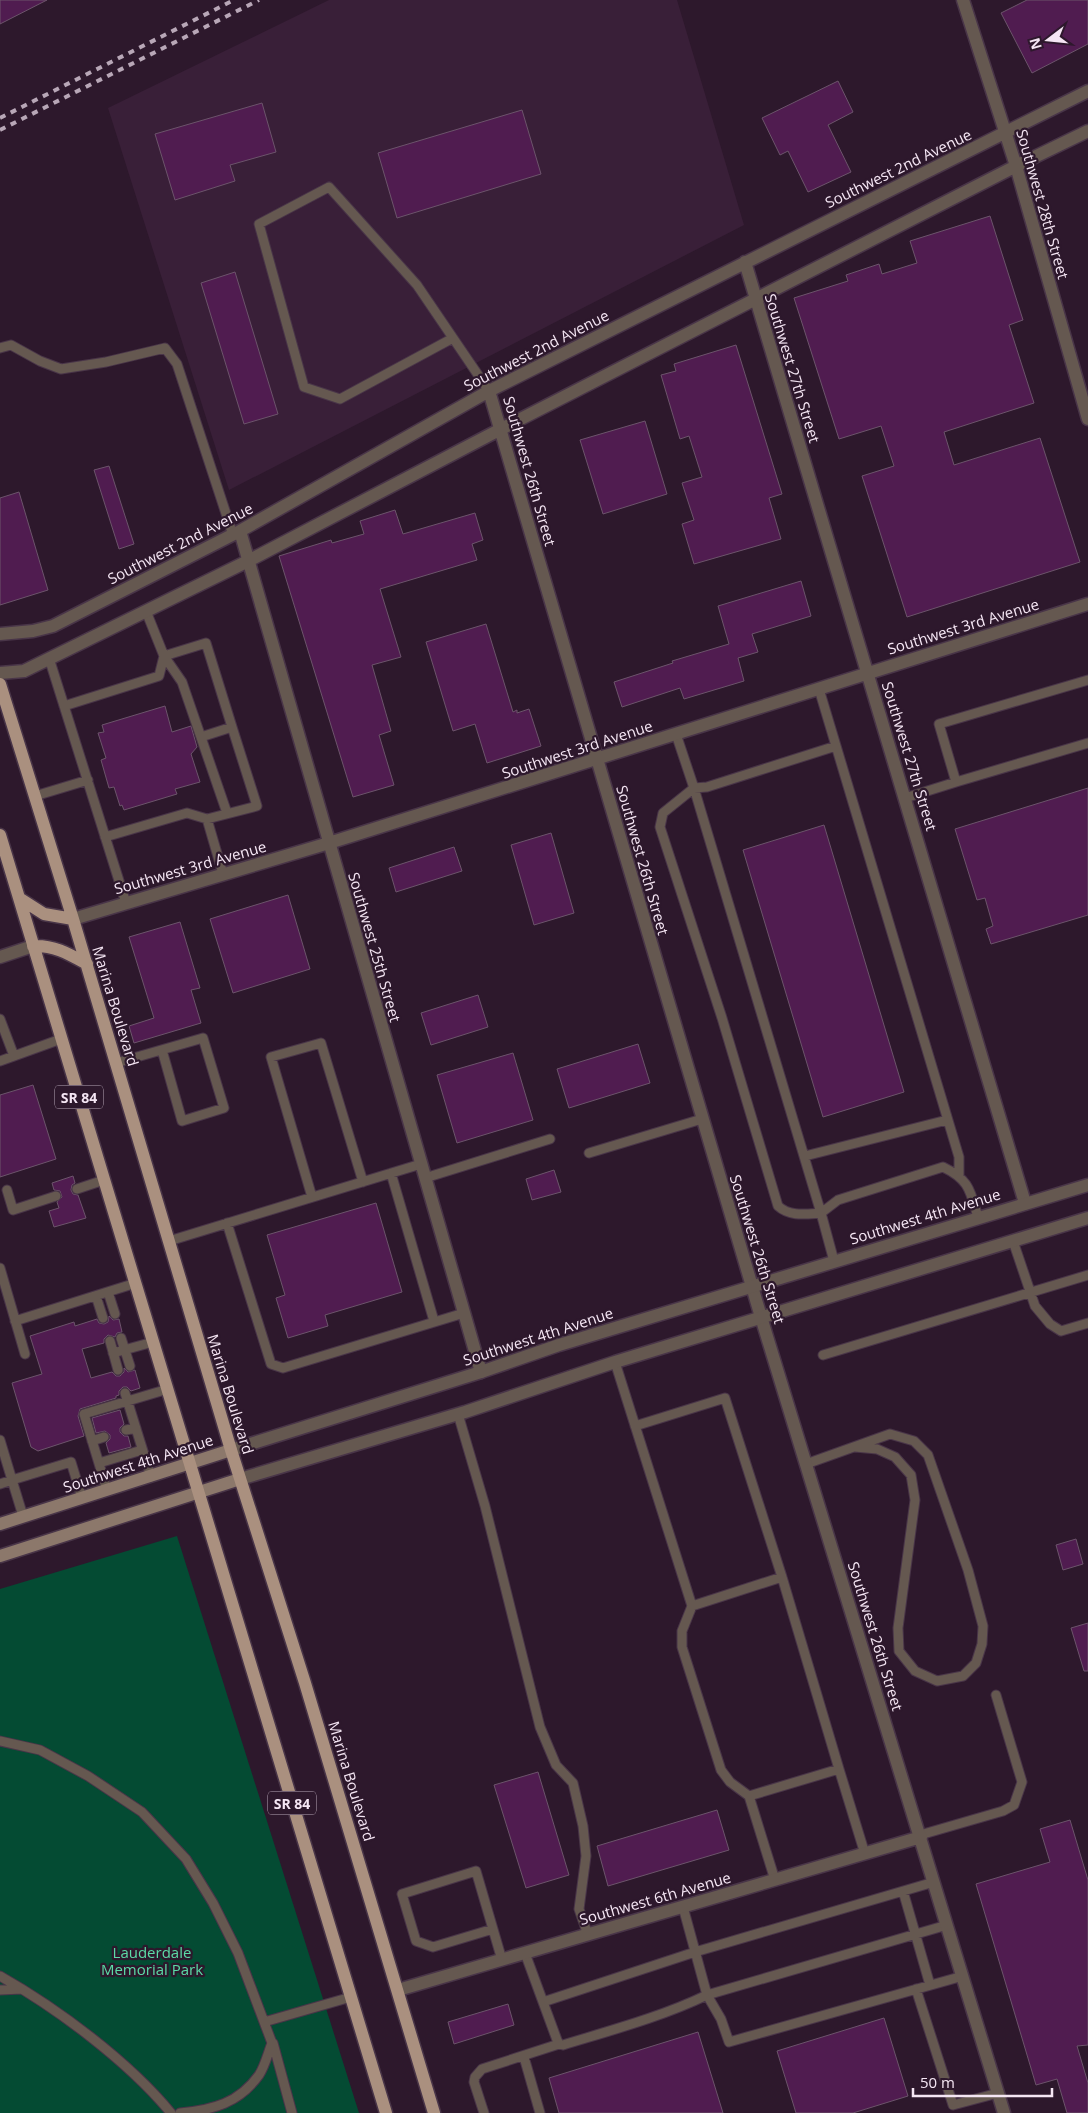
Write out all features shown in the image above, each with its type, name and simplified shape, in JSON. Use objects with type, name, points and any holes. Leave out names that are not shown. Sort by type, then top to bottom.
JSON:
[{"type":"main road","name":"Marina Boulevard","points":[[0,684],[87,964],[231,1450],[305,1683],[434,2113]]},
{"type":"main road","name":"SR 84","points":[[0,835],[386,2113]]},
{"type":"main road","points":[[19,898],[44,914],[73,919]]},
{"type":"main road","points":[[33,946],[48,946],[61,950],[87,964]]},
{"type":"main road","name":"Southwest 4th Avenue","points":[[0,1524],[231,1450]]},
{"type":"main road","points":[[0,1556],[240,1479]]},
{"type":"street","name":"Southwest 28th Street","points":[[963,0],[1016,166],[1088,419]]},
{"type":"street","name":"Southwest 2nd Avenue","points":[[0,634],[32,632],[53,626],[236,533],[489,391],[1088,91]]},
{"type":"street","points":[[0,674],[21,672],[248,562],[501,429],[1088,130]]},
{"type":"street","name":"Southwest 27th Street","points":[[745,262],[1025,1203]]},
{"type":"street","name":"Southwest 26th Street","points":[[489,391],[761,1317],[1004,2113]]},
{"type":"street","name":"Southwest 25th Street","points":[[236,533],[248,562],[481,1372]]},
{"type":"street","name":"Southwest 3rd Avenue","points":[[73,919],[596,760],[1088,604]]},
{"type":"street","points":[[0,957],[33,946]]},
{"type":"street","name":"Southwest 4th Avenue","points":[[231,1450],[481,1372],[559,1345],[1088,1185]]},
{"type":"street","points":[[240,1479],[458,1414],[615,1362],[1088,1218]]},
{"type":"street","name":"Southwest 6th Avenue","points":[[398,1990],[921,1836]]},
{"type":"lane","points":[[453,338],[340,399],[304,387],[259,224],[329,187],[417,285],[453,338],[489,391]]},
{"type":"lane","points":[[0,348],[11,344],[40,361],[61,369],[106,362],[165,348],[177,364],[236,533]]},
{"type":"lane","points":[[146,612],[164,656],[182,682],[227,813]]},
{"type":"lane","points":[[106,837],[187,813],[206,819],[257,806],[206,643],[164,656]]},
{"type":"lane","points":[[64,706],[160,676],[164,656]]},
{"type":"lane","points":[[49,658],[126,903]]},
{"type":"lane","points":[[956,782],[939,724],[1088,680]]},
{"type":"lane","points":[[818,689],[896,942],[947,1120],[960,1157],[959,1177]]},
{"type":"lane","points":[[201,737],[232,727]]},
{"type":"lane","points":[[676,734],[805,1156],[834,1261]]},
{"type":"lane","points":[[906,798],[1088,743]]},
{"type":"lane","points":[[836,746],[707,787],[694,788],[662,813],[660,827],[719,1009],[778,1206],[784,1212],[821,1213],[838,1200],[943,1167],[968,1185],[978,1217]]},
{"type":"lane","points":[[35,796],[88,780]]},
{"type":"lane","points":[[206,819],[224,874]]},
{"type":"lane","points":[[0,1019],[14,1056]]},
{"type":"lane","points":[[116,1063],[203,1038],[224,1108],[182,1121],[162,1050]]},
{"type":"lane","points":[[0,1061],[61,1039]]},
{"type":"lane","points":[[312,1197],[271,1057],[320,1043],[363,1182]]},
{"type":"lane","points":[[589,1153],[702,1119]]},
{"type":"lane","points":[[805,1156],[947,1120]]},
{"type":"lane","points":[[425,1178],[550,1139]]},
{"type":"lane","points":[[169,1241],[421,1164]]},
{"type":"lane","points":[[390,1173],[434,1322]]},
{"type":"lane","points":[[77,1190],[104,1180]]},
{"type":"lane","points":[[7,1190],[13,1210],[56,1196]]},
{"type":"lane","points":[[227,1223],[271,1364],[283,1368],[464,1313]]},
{"type":"lane","points":[[1013,1241],[1035,1306],[1050,1324],[1061,1331],[1088,1323]]},
{"type":"lane","points":[[0,1268],[25,1354]]},
{"type":"lane","points":[[823,1355],[1088,1275]]},
{"type":"lane","points":[[15,1321],[136,1284]]},
{"type":"lane","points":[[108,1292],[115,1314]]},
{"type":"lane","points":[[96,1296],[103,1318]]},
{"type":"lane","points":[[121,1338],[130,1366]]},
{"type":"lane","points":[[110,1341],[118,1370]]},
{"type":"lane","points":[[113,1353],[154,1342]]},
{"type":"lane","points":[[615,1362],[692,1606],[682,1631],[682,1647],[721,1770],[730,1782],[749,1796],[775,1880]]},
{"type":"lane","points":[[107,1490],[84,1414],[138,1393],[168,1389]]},
{"type":"lane","points":[[126,1397],[151,1477]]},
{"type":"lane","points":[[635,1426],[725,1398],[782,1577],[865,1854]]},
{"type":"lane","points":[[458,1414],[485,1506],[540,1726],[556,1765],[573,1784],[583,1826],[586,1856],[579,1909],[588,1935]]},
{"type":"lane","points":[[126,1430],[136,1428]]},
{"type":"lane","points":[[806,1464],[890,1434],[914,1440],[928,1455],[968,1570],[983,1626],[982,1644],[976,1663],[963,1676],[937,1681],[925,1677],[915,1671],[900,1651],[898,1628],[902,1583],[915,1500],[911,1475],[896,1457],[877,1449],[855,1447]]},
{"type":"lane","points":[[92,1441],[104,1437]]},
{"type":"lane","points":[[0,1440],[23,1516]]},
{"type":"lane","points":[[99,1463],[142,1450]]},
{"type":"lane","points":[[0,1484],[71,1462],[82,1498]]},
{"type":"lane","points":[[692,1606],[782,1577]]},
{"type":"lane","points":[[921,1836],[1003,1811],[1014,1805],[1022,1782],[996,1695]]},
{"type":"lane","points":[[0,1741],[40,1750],[88,1776],[142,1812],[186,1859],[213,1903],[238,1954],[272,2043],[292,2113]]},
{"type":"lane","points":[[749,1796],[839,1769]]},
{"type":"lane","points":[[493,1929],[433,1947],[416,1941],[402,1894],[476,1871],[493,1929],[502,1960]]},
{"type":"lane","points":[[543,2002],[696,1952],[934,1882]]},
{"type":"lane","points":[[903,1891],[930,1985]]},
{"type":"lane","points":[[683,1907],[707,1995],[721,2019],[729,2042],[963,1976]]},
{"type":"lane","points":[[484,2113],[474,2082],[478,2072],[482,2069],[524,2057],[559,2044],[563,2045],[645,2021],[680,2008],[707,1995],[947,1925]]},
{"type":"lane","points":[[525,1953],[559,2044]]},
{"type":"lane","points":[[0,1976],[22,1989],[98,2043],[140,2079],[171,2113]]},
{"type":"lane","points":[[0,1990],[22,1989]]},
{"type":"lane","points":[[916,1989],[953,2105],[998,2093]]},
{"type":"lane","points":[[264,2022],[351,1996]]},
{"type":"lane","points":[[180,2113],[207,2110],[237,2098],[259,2075],[272,2043]]},
{"type":"lane","points":[[524,2057],[540,2113]]},
{"type":"shaded area","points":[[329,0],[677,0],[744,225],[229,490],[108,108]]},
{"type":"green space","name":"Lauderdale Memorial Park","points":[[177,1536],[359,2113],[0,2113],[0,1589]]},
{"type":"building","points":[[0,0],[47,0],[0,24]]},
{"type":"building","points":[[1027,0],[1088,0],[1088,44],[1032,73],[1001,13]]},
{"type":"building","points":[[838,81],[853,112],[828,125],[851,172],[808,192],[788,151],[780,155],[762,118]]},
{"type":"building","points":[[262,103],[276,152],[230,165],[235,181],[175,200],[155,134]]},
{"type":"building","points":[[522,110],[541,174],[397,218],[378,153]]},
{"type":"building","points":[[990,216],[1023,320],[1009,325],[1034,403],[944,432],[954,465],[1040,438],[1080,562],[907,617],[862,476],[894,466],[881,426],[839,439],[794,298],[848,281],[846,275],[879,264],[882,274],[917,263],[910,241]]},
{"type":"building","points":[[235,272],[278,414],[244,424],[201,283]]},
{"type":"building","points":[[736,345],[782,494],[769,498],[781,539],[694,564],[682,524],[694,520],[682,483],[702,477],[689,436],[680,439],[661,375],[676,371],[674,364]]},
{"type":"building","points":[[645,421],[667,494],[603,514],[580,440]]},
{"type":"building","points":[[109,466],[134,544],[119,549],[94,470]]},
{"type":"building","points":[[19,492],[48,590],[0,605],[0,498]]},
{"type":"building","points":[[395,510],[403,534],[475,513],[483,540],[472,544],[477,560],[380,589],[401,657],[372,665],[391,731],[379,735],[394,785],[353,797],[279,556],[331,540],[332,543],[364,534],[360,521]]},
{"type":"building","points":[[801,581],[811,616],[752,634],[758,652],[738,658],[744,681],[684,699],[680,688],[622,707],[614,682],[673,663],[672,661],[729,644],[718,606]]},
{"type":"building","points":[[486,624],[513,712],[517,710],[517,713],[529,709],[541,746],[487,763],[475,724],[453,731],[426,642]]},
{"type":"building","points":[[165,706],[172,732],[191,726],[197,747],[191,754],[200,782],[175,789],[177,794],[124,810],[122,805],[120,806],[114,787],[109,788],[101,760],[106,758],[98,733],[104,732],[102,725]]},
{"type":"building","points":[[1088,788],[1088,915],[991,944],[986,929],[993,926],[985,898],[977,900],[955,829]]},
{"type":"building","points":[[824,825],[904,1092],[823,1117],[743,850]]},
{"type":"building","points":[[551,833],[574,913],[534,925],[511,845]]},
{"type":"building","points":[[454,847],[462,871],[396,892],[389,868]]},
{"type":"building","points":[[288,895],[310,969],[233,993],[210,919]]},
{"type":"building","points":[[180,922],[200,988],[191,990],[201,1023],[134,1043],[129,1026],[154,1018],[129,937]]},
{"type":"building","points":[[478,995],[488,1027],[431,1045],[421,1013]]},
{"type":"building","points":[[638,1044],[650,1083],[569,1108],[557,1069]]},
{"type":"building","points":[[513,1053],[533,1120],[457,1143],[437,1075]]},
{"type":"building","points":[[33,1085],[56,1159],[0,1177],[0,1095]]},
{"type":"building","points":[[554,1170],[561,1192],[532,1200],[526,1179]]},
{"type":"building","points":[[73,1176],[75,1183],[72,1185],[71,1190],[73,1194],[78,1195],[86,1218],[54,1227],[49,1211],[59,1208],[57,1202],[62,1197],[60,1191],[54,1190],[52,1183]]},
{"type":"building","points":[[376,1203],[402,1292],[325,1315],[328,1326],[288,1338],[276,1298],[285,1295],[267,1235]]},
{"type":"building","points":[[109,1316],[113,1320],[119,1319],[122,1332],[117,1333],[115,1337],[108,1335],[104,1339],[104,1343],[82,1349],[91,1378],[112,1372],[116,1376],[120,1376],[124,1372],[124,1368],[128,1372],[135,1370],[140,1388],[131,1391],[127,1387],[123,1387],[116,1398],[80,1409],[78,1416],[84,1436],[38,1451],[31,1447],[12,1383],[42,1374],[30,1336],[74,1322],[75,1326],[97,1319],[99,1323],[104,1324],[108,1322]]},
{"type":"building","points":[[120,1410],[124,1424],[120,1428],[120,1432],[124,1436],[128,1436],[131,1447],[109,1453],[106,1443],[110,1439],[110,1435],[105,1431],[96,1433],[92,1418]]},
{"type":"building","points":[[1076,1539],[1083,1564],[1063,1570],[1056,1545]]},
{"type":"building","points":[[1088,1623],[1088,1671],[1084,1671],[1071,1628]]},
{"type":"building","points":[[538,1772],[569,1875],[526,1888],[494,1785]]},
{"type":"building","points":[[717,1810],[729,1850],[608,1886],[597,1846]]},
{"type":"building","points":[[1070,1820],[1088,1880],[1088,2045],[1077,2046],[1088,2083],[1088,2113],[1067,2113],[1057,2079],[1036,2085],[976,1884],[1050,1862],[1040,1829]]},
{"type":"building","points":[[508,2004],[514,2025],[454,2044],[448,2022]]},
{"type":"building","points":[[884,2018],[908,2096],[853,2113],[796,2113],[777,2051]]},
{"type":"building","points":[[698,2032],[723,2113],[559,2113],[549,2078]]},
{"type":"railway","points":[[0,118],[234,0]]},
{"type":"railway","points":[[0,130],[259,0]]}]
